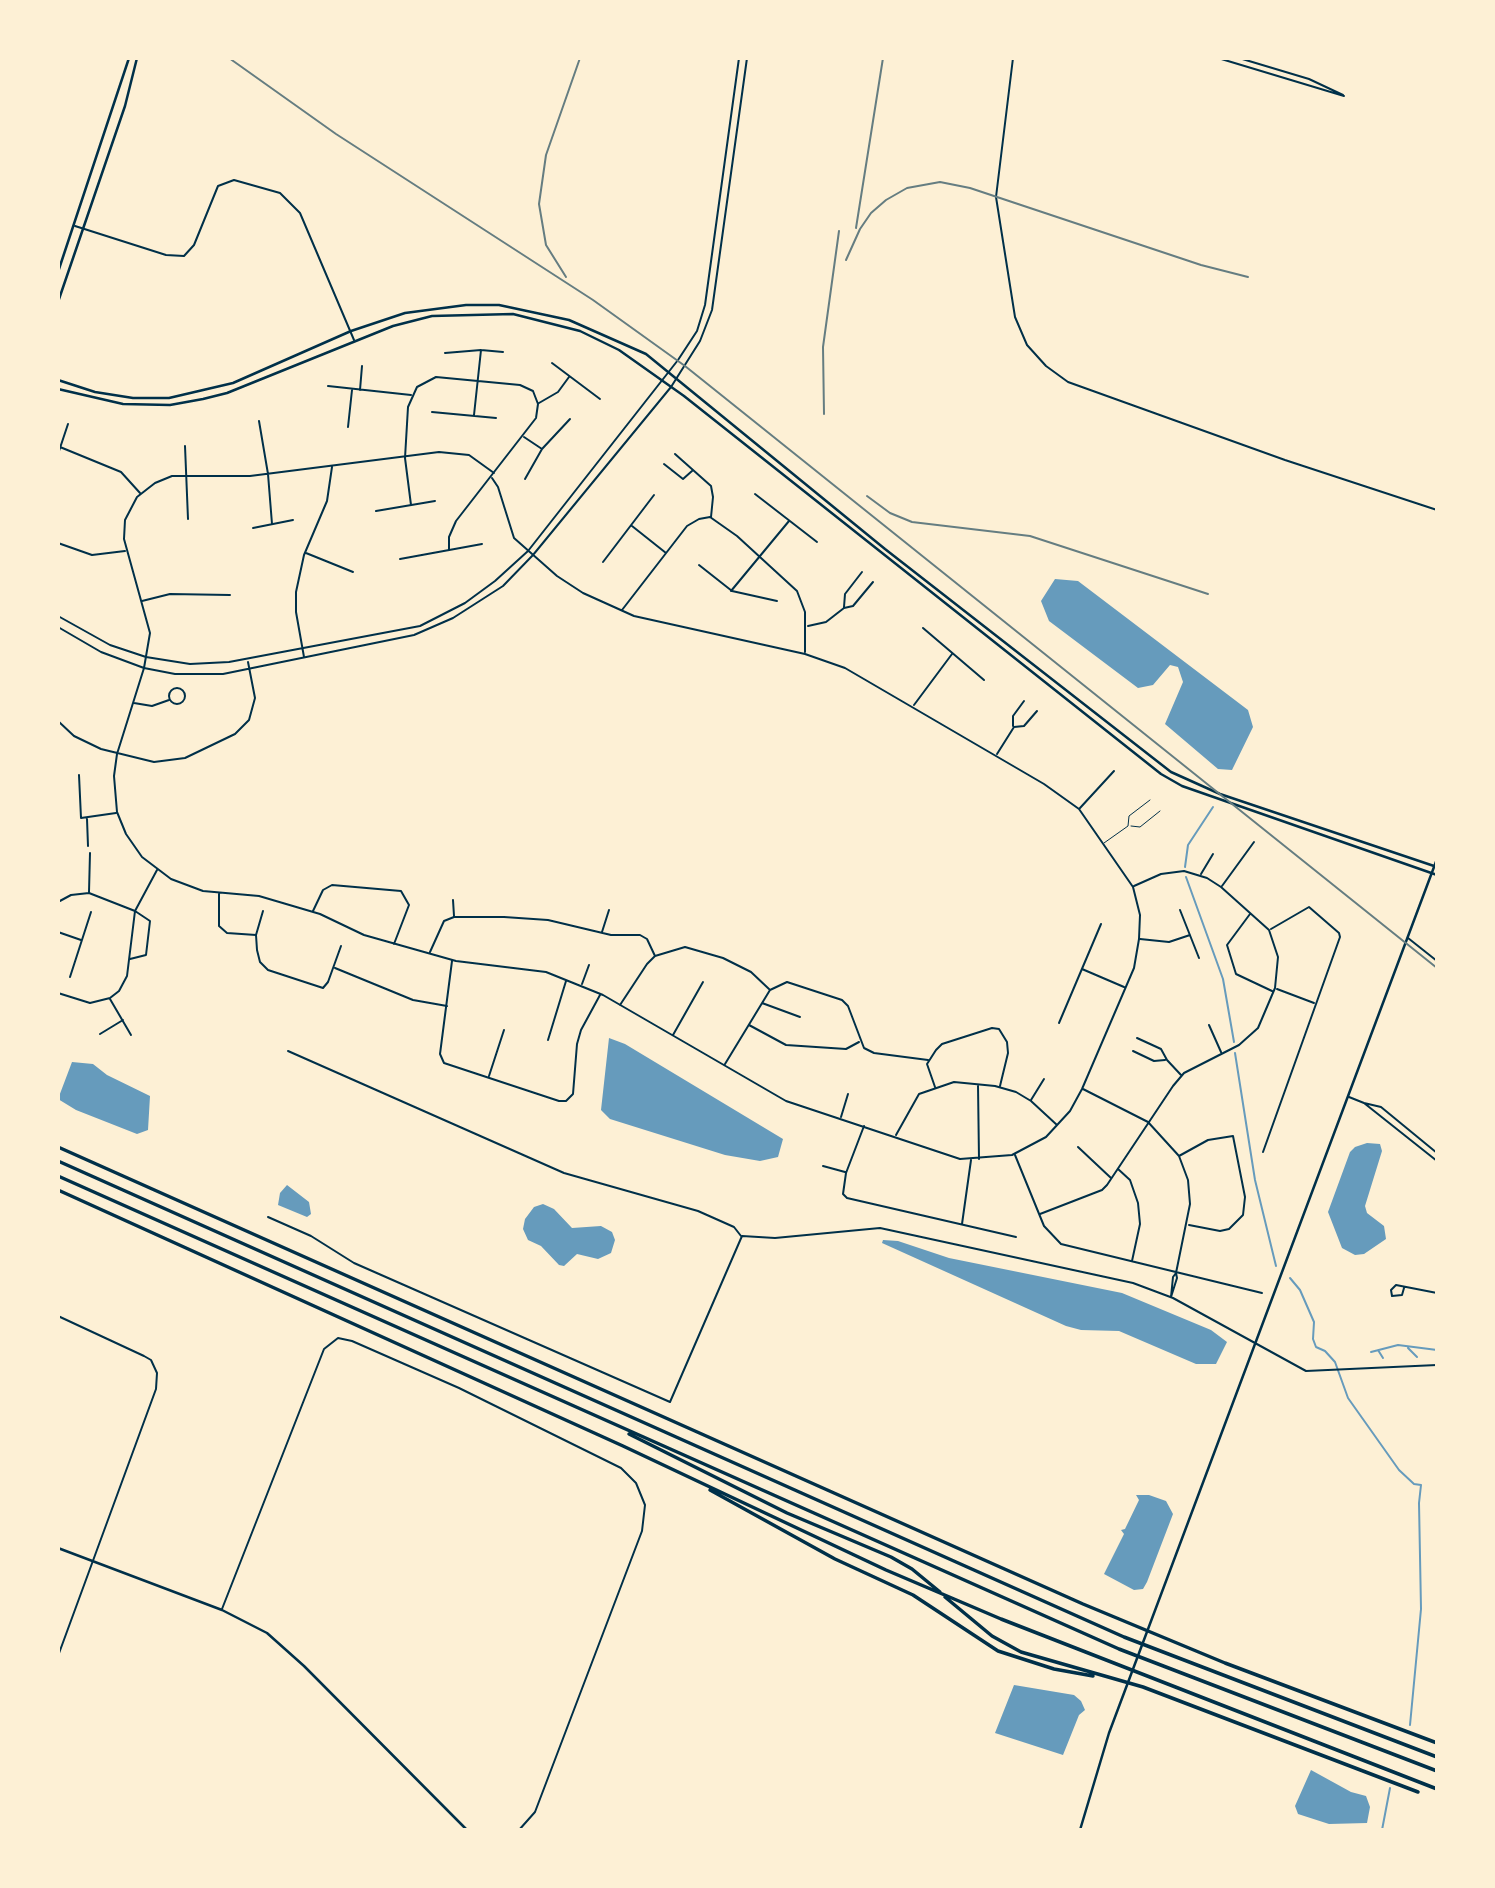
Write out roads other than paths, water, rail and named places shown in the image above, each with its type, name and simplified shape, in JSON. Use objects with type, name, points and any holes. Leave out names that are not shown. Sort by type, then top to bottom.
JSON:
[{"type":"highway","points":[[58,1147],[1083,1604],[1226,1663],[1437,1743]]},
{"type":"highway","points":[[58,1161],[1124,1637],[1437,1757]]},
{"type":"highway","points":[[58,1176],[1119,1649],[1437,1770]]},
{"type":"highway","points":[[58,1190],[1001,1619],[1437,1788]]},
{"type":"highway","points":[[619,1427],[776,1508],[878,1551],[919,1574],[992,1636],[1021,1653],[1116,1679],[1418,1792]]},
{"type":"highway","points":[[686,1477],[835,1559],[926,1602],[998,1651],[1054,1669],[1116,1679]]},
{"type":"main road","points":[[58,272],[129,58]]},
{"type":"main road","points":[[58,302],[125,106],[137,58]]},
{"type":"main road","points":[[58,380],[95,392],[133,398],[181,396],[233,383],[351,331],[405,313],[467,305],[499,305],[557,316],[601,331],[646,354],[885,549],[1171,772],[1220,794],[1436,866]]},
{"type":"main road","points":[[58,389],[123,404],[170,405],[203,399],[227,393],[393,326],[432,316],[513,314],[580,331],[619,349],[662,380],[1161,774],[1182,786],[1437,875]]},
{"type":"main road","points":[[1080,1830],[1122,1698],[1437,859]]},
{"type":"main road","points":[[58,1549],[222,1610],[259,1628],[283,1646],[467,1830]]},
{"type":"street","points":[[58,616],[110,645],[146,657],[190,664],[248,661],[420,626],[465,603],[528,551],[697,331],[705,305],[739,58]]},
{"type":"street","points":[[58,627],[106,655],[144,668],[190,675],[250,670],[414,635],[453,618],[503,586],[533,555],[671,387],[700,341],[712,310],[747,58]]},
{"type":"street","points":[[1013,58],[995,188],[1015,317],[1027,345],[1045,366],[1068,382],[1285,460],[1437,509]]},
{"type":"street","points":[[1218,58],[1344,96],[1309,79],[1239,58]]},
{"type":"street","points":[[74,226],[166,255],[184,256],[194,245],[212,194],[218,186],[234,180],[280,193],[300,213],[354,341]]},
{"type":"street","points":[[445,353],[481,350],[503,352]]},
{"type":"street","points":[[474,415],[481,350]]},
{"type":"street","points":[[552,363],[600,399]]},
{"type":"street","points":[[360,391],[362,366]]},
{"type":"street","points":[[538,404],[558,392],[569,376]]},
{"type":"street","points":[[411,505],[405,458],[412,395],[417,387],[436,377],[529,388],[538,404],[538,413],[492,478],[456,521],[449,537],[449,550]]},
{"type":"street","points":[[328,386],[412,395]]},
{"type":"street","points":[[348,427],[352,390]]},
{"type":"street","points":[[432,412],[496,418]]},
{"type":"street","points":[[525,479],[542,449],[570,419]]},
{"type":"street","points":[[259,421],[268,474],[272,524]]},
{"type":"street","points":[[58,454],[68,424]]},
{"type":"street","points":[[523,437],[542,449]]},
{"type":"street","points":[[185,446],[188,519]]},
{"type":"street","points":[[60,447],[121,472],[140,494]]},
{"type":"street","points":[[492,478],[498,488],[510,531],[556,576],[621,611],[665,624],[805,654],[845,668],[996,755],[1079,809],[1133,887],[1140,915],[1139,939],[1134,968],[1082,1089],[1058,1126],[1030,1147],[1015,1154],[960,1159],[786,1101],[581,985],[530,968],[482,966],[394,944],[365,935],[313,911],[259,895],[203,891],[157,870],[138,852],[117,812],[114,776],[117,754],[144,668],[150,633],[126,550],[125,520],[140,494],[162,480],[188,476],[268,474],[439,452],[461,452],[482,462],[494,473]]},
{"type":"street","points":[[675,454],[711,486],[711,518]]},
{"type":"street","points":[[664,464],[683,479],[693,470]]},
{"type":"street","points":[[304,658],[296,612],[296,592],[305,552],[327,501],[332,467]]},
{"type":"street","points":[[755,494],[817,542]]},
{"type":"street","points":[[603,562],[654,495]]},
{"type":"street","points":[[376,511],[435,501]]},
{"type":"street","points":[[621,611],[687,526],[699,519],[711,518],[737,536],[797,591],[807,626],[805,654]]},
{"type":"street","points":[[253,528],[293,520]]},
{"type":"street","points":[[731,591],[789,521]]},
{"type":"street","points":[[631,525],[666,554]]},
{"type":"street","points":[[58,543],[92,555],[126,550]]},
{"type":"street","points":[[400,559],[482,544]]},
{"type":"street","points":[[305,552],[353,572]]},
{"type":"street","points":[[699,565],[731,591],[777,601]]},
{"type":"street","points":[[844,608],[845,594],[862,572]]},
{"type":"street","points":[[807,626],[826,622],[844,608],[853,606],[873,582]]},
{"type":"street","points":[[141,601],[170,594],[230,595]]},
{"type":"street","points":[[923,628],[984,680]]},
{"type":"street","points":[[106,655],[110,645]]},
{"type":"street","points":[[913,706],[952,654]]},
{"type":"street","points":[[58,721],[86,743],[117,754],[154,762],[185,758],[244,728],[254,710],[248,661]]},
{"type":"street","points":[[172,688],[185,692],[182,703],[174,704],[169,700],[172,688]]},
{"type":"street","points":[[133,703],[152,706],[169,700]]},
{"type":"street","points":[[996,755],[1014,727],[1013,716],[1024,701]]},
{"type":"street","points":[[1014,727],[1024,726],[1037,711]]},
{"type":"street","points":[[1079,809],[1114,771]]},
{"type":"street","points":[[79,775],[81,818],[117,812]]},
{"type":"street","points":[[86,817],[88,846]]},
{"type":"street","points":[[1221,887],[1254,842]]},
{"type":"street","points":[[89,853],[89,893]]},
{"type":"street","points":[[1200,875],[1213,854]]},
{"type":"street","points":[[58,993],[90,1003],[110,998],[124,984],[135,911],[157,870]]},
{"type":"street","points":[[1040,1214],[1102,1190],[1182,1075],[1239,1045],[1258,1028],[1274,990],[1278,957],[1269,930],[1221,887],[1200,875],[1173,871],[1143,880],[1133,887]]},
{"type":"street","points":[[313,911],[323,890],[332,885],[401,891],[409,905],[394,944]]},
{"type":"street","points":[[219,891],[219,926],[227,933],[256,935]]},
{"type":"street","points":[[58,902],[76,894],[89,893],[135,911],[150,921],[145,958],[128,959]]},
{"type":"street","points":[[453,900],[454,917]]},
{"type":"street","points":[[1263,1152],[1315,1003],[1339,944],[1339,933],[1308,907],[1269,930]]},
{"type":"street","points":[[601,933],[609,910]]},
{"type":"street","points":[[1180,910],[1199,958]]},
{"type":"street","points":[[263,911],[256,935],[263,967],[316,987],[327,985],[341,946]]},
{"type":"street","points":[[70,977],[91,912]]},
{"type":"street","points":[[1251,912],[1227,945],[1236,974],[1315,1003]]},
{"type":"street","points":[[429,953],[444,920],[454,917],[548,920],[601,933],[640,934],[647,939],[655,956]]},
{"type":"street","points":[[1059,1023],[1101,924]]},
{"type":"street","points":[[58,932],[82,940]]},
{"type":"street","points":[[1139,939],[1170,942],[1190,935]]},
{"type":"street","points":[[1407,937],[1437,961]]},
{"type":"street","points":[[620,1005],[655,956],[685,947],[710,953],[751,972],[769,990]]},
{"type":"street","points":[[452,960],[441,1059],[444,1063],[559,1101],[570,1098],[575,1088],[575,1057],[581,1030],[601,994]]},
{"type":"street","points":[[581,985],[589,965]]},
{"type":"street","points":[[334,967],[413,1000],[447,1006]]},
{"type":"street","points":[[1082,969],[1125,987]]},
{"type":"street","points":[[548,1040],[567,980]]},
{"type":"street","points":[[673,1036],[703,982]]},
{"type":"street","points":[[724,1065],[769,990],[793,982],[842,1000],[848,1006],[864,1048],[874,1053],[928,1060]]},
{"type":"street","points":[[110,998],[131,1035]]},
{"type":"street","points":[[761,1002],[800,1017]]},
{"type":"street","points":[[100,1034],[123,1020]]},
{"type":"street","points":[[748,1025],[786,1045],[846,1049],[860,1042]]},
{"type":"street","points":[[1209,1026],[1222,1053]]},
{"type":"street","points":[[928,1060],[942,1044],[986,1029],[999,1029],[1007,1042],[1008,1053],[1000,1087]]},
{"type":"street","points":[[489,1077],[504,1030]]},
{"type":"street","points":[[1137,1038],[1161,1049],[1167,1060],[1182,1075]]},
{"type":"street","points":[[288,1051],[564,1172],[698,1211],[734,1227],[742,1236],[775,1238],[880,1228],[1133,1283],[1171,1297],[1297,1368],[1332,1371],[1437,1365]]},
{"type":"street","points":[[1133,1051],[1154,1061],[1167,1060]]},
{"type":"street","points":[[928,1060],[935,1087]]},
{"type":"street","points":[[1031,1101],[1044,1079]]},
{"type":"street","points":[[895,1136],[911,1103],[919,1094],[954,1082],[1000,1087],[1031,1101],[1058,1126]]},
{"type":"street","points":[[978,1084],[979,1159]]},
{"type":"street","points":[[1082,1089],[1148,1122],[1179,1156],[1190,1192],[1188,1225],[1171,1297]]},
{"type":"street","points":[[841,1118],[848,1094]]},
{"type":"street","points":[[1349,1097],[1381,1108],[1437,1153]]},
{"type":"street","points":[[1364,1103],[1437,1161]]},
{"type":"street","points":[[864,1126],[846,1172],[843,1194],[1016,1237]]},
{"type":"street","points":[[1179,1156],[1208,1140],[1233,1136],[1245,1197],[1243,1214],[1229,1229],[1220,1231],[1188,1225]]},
{"type":"street","points":[[1078,1147],[1112,1178]]},
{"type":"street","points":[[1015,1154],[1050,1234],[1066,1247],[1262,1293]]},
{"type":"street","points":[[962,1224],[971,1159]]},
{"type":"street","points":[[823,1166],[846,1172]]},
{"type":"street","points":[[1117,1169],[1130,1180],[1138,1200],[1140,1224],[1132,1262]]},
{"type":"street","points":[[268,1217],[312,1236],[355,1263],[670,1402],[742,1236]]},
{"type":"street","points":[[1404,1287],[1437,1293]]},
{"type":"street","points":[[58,1316],[151,1360],[157,1373],[156,1389],[58,1656]]},
{"type":"street","points":[[222,1610],[324,1349],[338,1338],[352,1341],[405,1364],[621,1468],[640,1492],[645,1518],[638,1545],[535,1812],[519,1830]]},
{"type":"lane","points":[[1128,826],[1129,816],[1150,800]]},
{"type":"lane","points":[[1104,843],[1128,826],[1140,827],[1160,811]]},
{"type":"water","points":[[1055,579],[1078,581],[1248,710],[1253,727],[1232,770],[1218,769],[1165,724],[1183,682],[1178,667],[1170,665],[1153,685],[1138,688],[1049,621],[1041,601]]},
{"type":"water","points":[[609,1038],[625,1044],[783,1139],[778,1157],[760,1161],[725,1155],[610,1119],[601,1110]]},
{"type":"water","points":[[72,1062],[93,1064],[107,1075],[150,1096],[148,1130],[137,1134],[76,1110],[58,1099]]},
{"type":"water","points":[[1367,1143],[1380,1144],[1382,1151],[1365,1206],[1367,1213],[1384,1226],[1386,1239],[1364,1254],[1355,1255],[1342,1248],[1328,1212],[1350,1152]]},
{"type":"water","points":[[287,1185],[309,1202],[311,1214],[307,1217],[278,1205],[280,1193]]},
{"type":"water","points":[[543,1204],[554,1209],[572,1228],[601,1226],[612,1232],[615,1240],[611,1253],[598,1259],[577,1254],[564,1266],[559,1265],[541,1246],[528,1240],[523,1229],[525,1219],[534,1207]]},
{"type":"water","points":[[883,1240],[898,1241],[949,1258],[1122,1293],[1211,1330],[1227,1342],[1216,1364],[1196,1364],[1119,1331],[1081,1330],[1066,1326],[882,1243]]},
{"type":"water","points":[[1136,1495],[1149,1495],[1166,1501],[1173,1514],[1147,1582],[1143,1589],[1134,1590],[1104,1574],[1124,1534],[1121,1530],[1125,1529],[1139,1500]]},
{"type":"water","points":[[1014,1685],[1074,1695],[1081,1701],[1085,1710],[1079,1715],[1063,1755],[995,1733]]},
{"type":"water","points":[[1311,1770],[1351,1792],[1366,1796],[1370,1807],[1367,1823],[1329,1824],[1298,1814],[1295,1806]]},
{"type":"waterway","points":[[1185,867],[1188,845],[1213,807]]},
{"type":"waterway","points":[[1186,877],[1223,979],[1234,1042]]},
{"type":"waterway","points":[[1235,1053],[1255,1180],[1276,1266]]},
{"type":"waterway","points":[[1290,1278],[1300,1290],[1314,1322],[1313,1339],[1316,1347],[1325,1351],[1335,1362],[1348,1398],[1399,1470],[1414,1484],[1421,1485],[1421,1609],[1410,1725]]},
{"type":"waterway","points":[[1371,1352],[1398,1345],[1437,1350]]},
{"type":"waterway","points":[[1408,1348],[1417,1357]]},
{"type":"waterway","points":[[1378,1350],[1383,1358]]},
{"type":"waterway","points":[[1382,1830],[1390,1788]]},
{"type":"railway","points":[[229,58],[336,134],[593,300],[685,366],[1437,968]]},
{"type":"railway","points":[[566,277],[546,245],[539,204],[546,155],[580,58]]},
{"type":"railway","points":[[856,228],[883,58]]},
{"type":"railway","points":[[846,260],[860,229],[871,213],[886,200],[907,188],[940,182],[970,188],[1201,265],[1248,277]]},
{"type":"railway","points":[[824,414],[823,347],[839,231]]},
{"type":"railway","points":[[867,496],[890,513],[912,522],[1030,536],[1208,594]]}]
